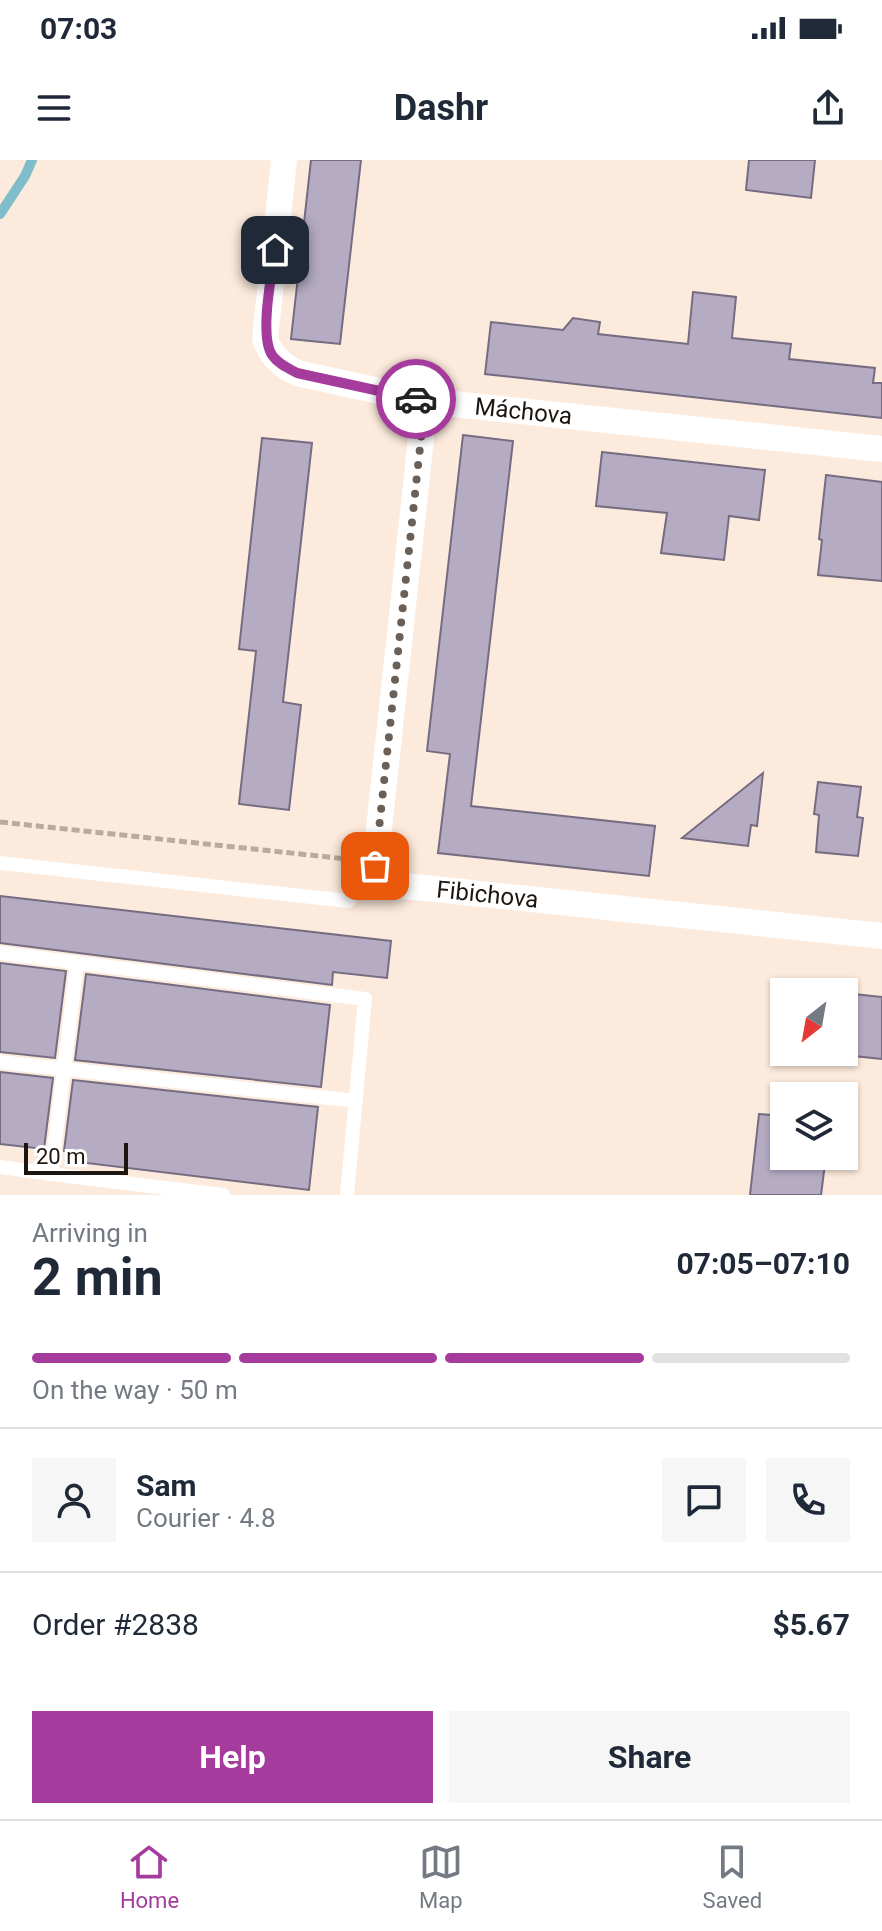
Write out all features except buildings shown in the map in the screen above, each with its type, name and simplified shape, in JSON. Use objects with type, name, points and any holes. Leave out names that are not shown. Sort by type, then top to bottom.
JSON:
[{"type":"street","name":"Máchova","points":[[284,160],[265,339],[271,354],[280,364],[297,373],[425,401],[882,449]]},
{"type":"street","points":[[375,866],[425,401]]},
{"type":"street","name":"Fibichova","points":[[375,866],[396,885],[882,936]]},
{"type":"lane","points":[[0,863],[348,901],[375,866]]},
{"type":"lane","points":[[0,953],[365,999],[347,1195]]},
{"type":"lane","points":[[51,1174],[77,963]]},
{"type":"lane","points":[[0,1062],[356,1101]]},
{"type":"lane","points":[[0,1167],[223,1195]]},
{"type":"path","points":[[0,822],[349,859],[375,866]]},
{"type":"waterway","points":[[0,214],[32,160]]},
{"type":"way so far","points":[[375,866],[425,401],[416,399]]},
{"type":"route","points":[[275,250],[265,339],[271,354],[280,364],[297,373],[416,399]]}]
